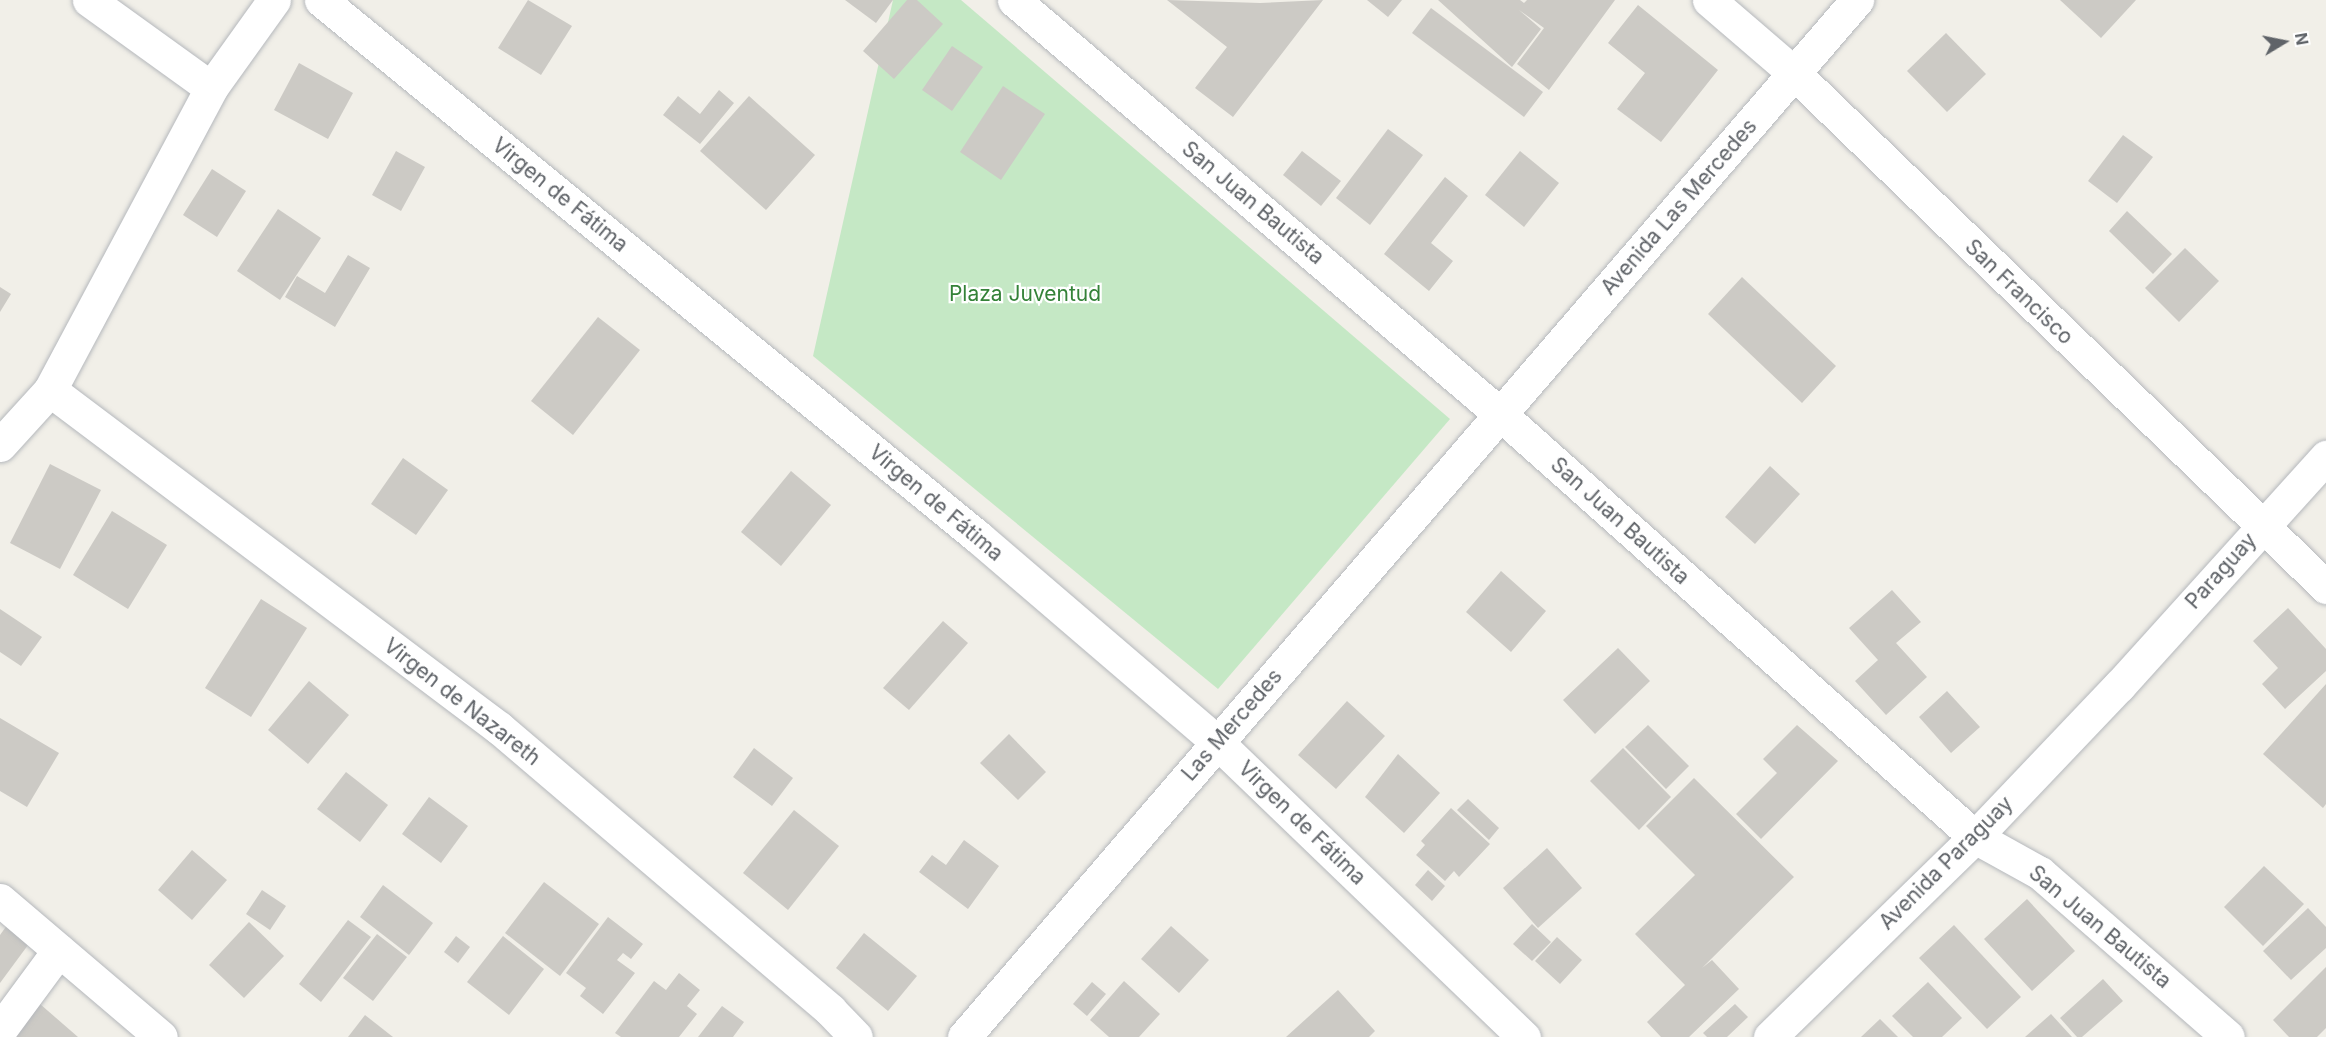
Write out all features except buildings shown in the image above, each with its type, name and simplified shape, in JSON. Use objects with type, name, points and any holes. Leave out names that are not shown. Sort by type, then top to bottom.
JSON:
[{"type":"street","points":[[89,0],[211,87]]},
{"type":"street","points":[[1,441],[50,390],[211,87],[274,0]]},
{"type":"street","name":"Virgen de Fátima","points":[[321,0],[978,537],[1217,742],[1524,1037]]},
{"type":"street","name":"San Juan Bautista","points":[[1014,0],[1500,414],[1975,837],[2040,873],[2228,1037]]},
{"type":"street","name":"San Francisco","points":[[1709,0],[1794,73],[2260,527],[2326,587]]},
{"type":"street","name":"Avenida Las Mercedes","points":[[1500,414],[1857,0]]},
{"type":"street","name":"Virgen de Nazareth","points":[[50,390],[499,728],[830,1010],[856,1037]]},
{"type":"street","name":"Las Mercedes","points":[[963,1037],[1500,414]]},
{"type":"street","name":"Paraguay","points":[[2119,686],[2260,527],[2326,458]]},
{"type":"street","name":"Avenida Paraguay","points":[[1770,1037],[1975,837],[2119,686]]},
{"type":"street","points":[[0,900],[161,1037]]},
{"type":"street","points":[[0,1030],[59,950]]},
{"type":"green space","name":"Plaza Juventud","points":[[893,0],[961,0],[1450,419],[1218,689],[813,356]]}]
